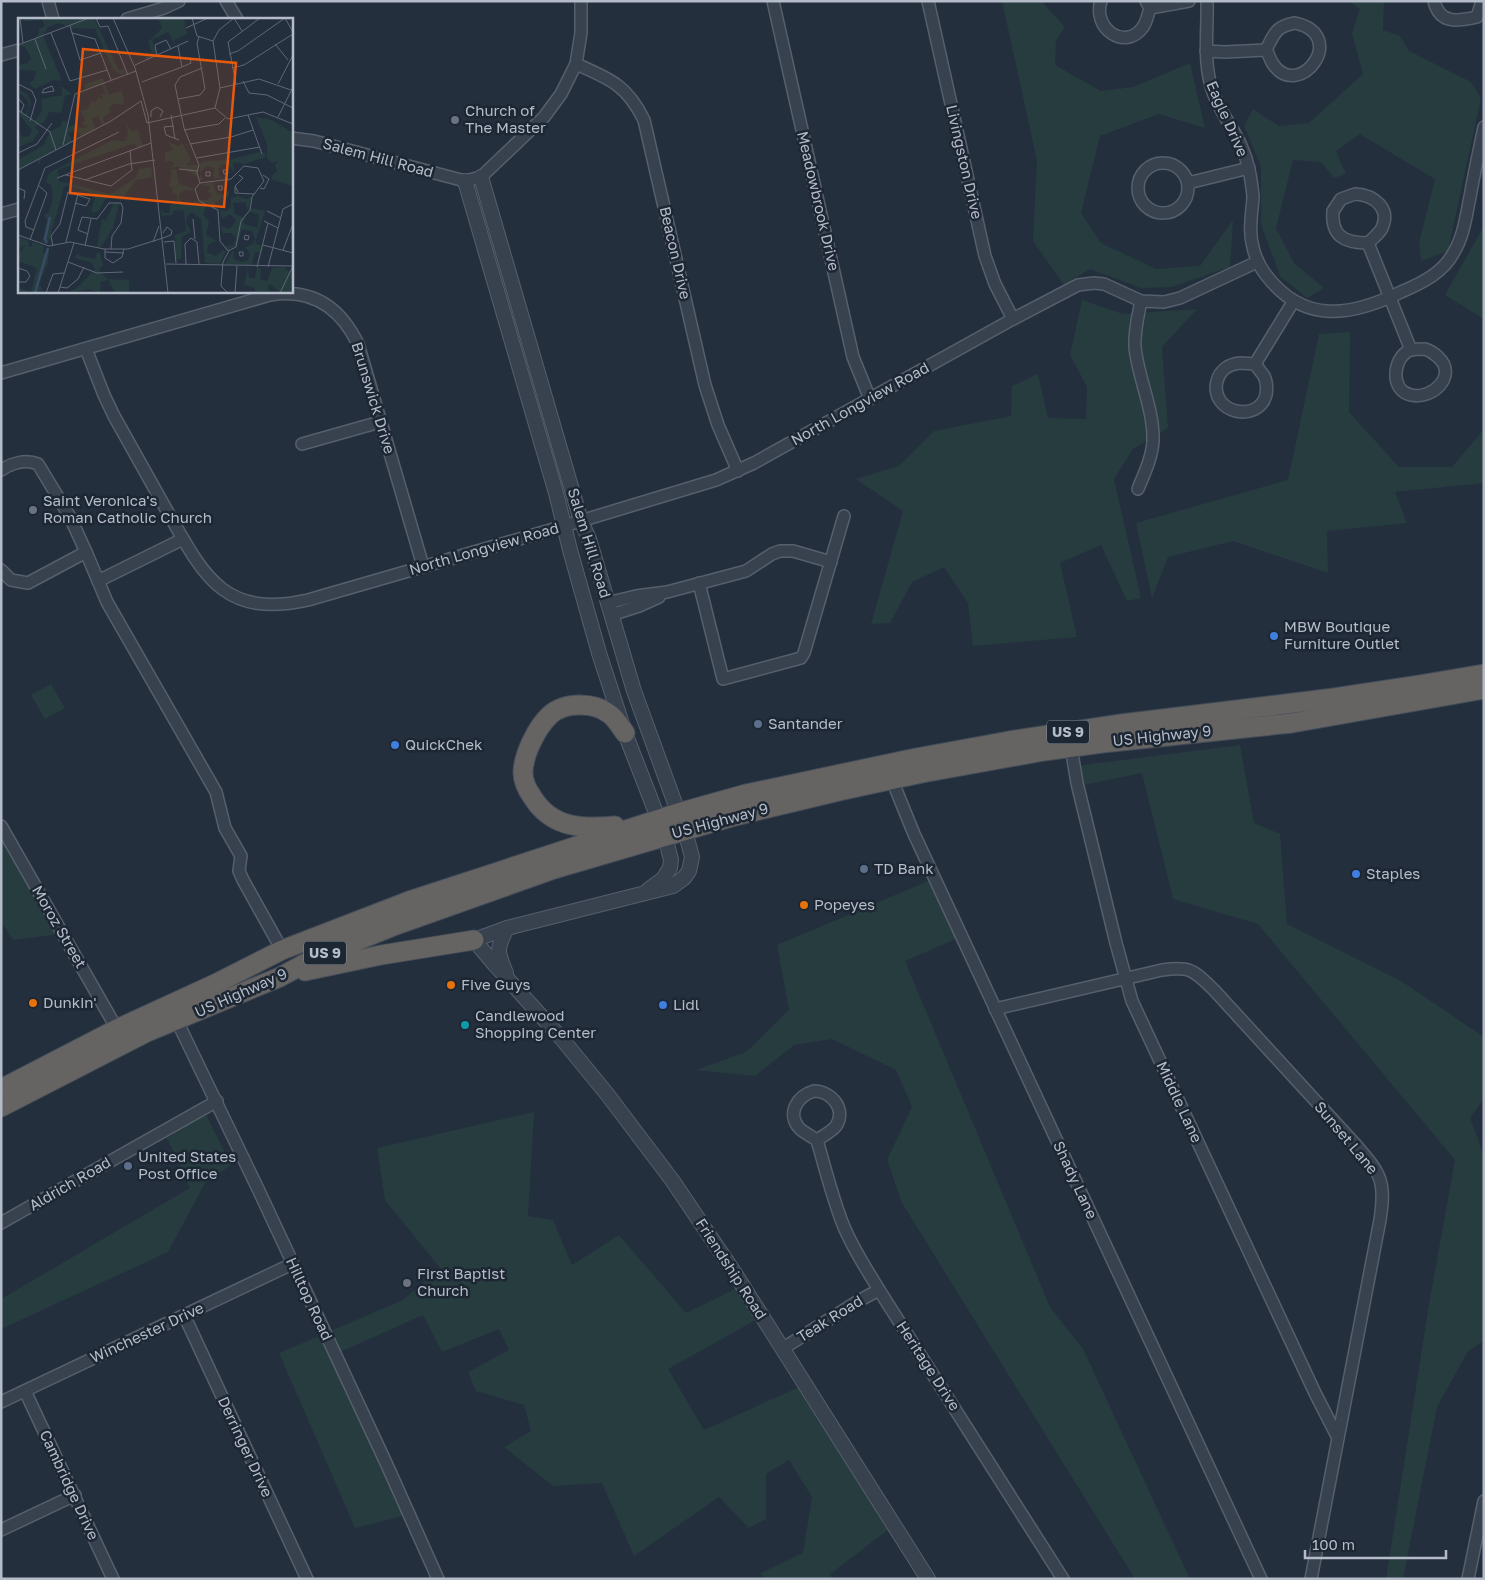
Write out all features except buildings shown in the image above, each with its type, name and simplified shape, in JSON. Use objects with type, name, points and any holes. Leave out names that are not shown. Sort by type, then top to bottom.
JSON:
[{"type":"highway","name":"US Highway 9","points":[[1,1089],[117,1029],[282,950],[409,901],[651,820],[756,792],[916,758],[1121,724],[1342,697],[1484,674]]},
{"type":"highway","name":"US Highway 9","points":[[1,1107],[133,1039],[240,992],[280,977],[317,957],[404,922],[551,870],[665,836],[753,812],[892,780],[1071,747],[1102,742],[1299,722],[1484,689]]},
{"type":"highway","points":[[625,733],[610,714],[593,706],[575,705],[561,708],[550,714],[531,743],[525,759],[523,774],[528,791],[536,803],[552,817],[565,824],[583,828],[597,828],[651,820]]},
{"type":"highway","points":[[280,977],[346,962],[474,940]]},
{"type":"street","points":[[48,1],[53,18]]},
{"type":"street","points":[[130,18],[164,8],[179,1]]},
{"type":"street","points":[[226,1],[236,18]]},
{"type":"street","points":[[481,177],[544,117],[561,94],[576,64],[582,33],[581,1]]},
{"type":"street","name":"Meadowbrook Drive","points":[[773,1],[853,357],[870,399]]},
{"type":"street","name":"Livingston Drive","points":[[928,1],[985,256],[995,284],[1013,319]]},
{"type":"street","points":[[1101,1],[1100,19],[1106,29],[1115,36],[1124,38],[1131,36],[1142,28],[1148,4],[1189,1]]},
{"type":"street","name":"Eagle Drive","points":[[1207,1],[1207,73],[1221,110],[1241,144],[1249,168],[1253,196],[1250,228],[1253,248],[1257,262],[1266,276],[1293,302],[1321,311],[1345,312],[1390,298],[1421,284],[1439,271],[1456,250],[1463,230],[1484,127]]},
{"type":"street","points":[[1434,1],[1435,8],[1446,19],[1459,21],[1480,21],[1482,1]]},
{"type":"street","points":[[1295,23],[1310,29],[1317,38],[1319,53],[1314,65],[1296,75],[1280,71],[1274,66],[1266,50],[1275,33],[1280,28],[1287,24],[1295,23]]},
{"type":"street","points":[[1,56],[18,50]]},
{"type":"street","points":[[1206,51],[1266,50]]},
{"type":"street","name":"Beacon Drive","points":[[576,64],[621,86],[634,101],[644,120],[705,385],[718,426],[738,471]]},
{"type":"street","name":"Salem Hill Road","points":[[292,138],[314,141],[465,181],[481,177],[581,521],[589,539],[634,690],[685,831],[692,857],[689,872],[673,886],[507,928],[474,940]]},
{"type":"street","points":[[1164,163],[1177,168],[1188,183],[1186,198],[1182,205],[1175,211],[1167,214],[1155,212],[1148,208],[1140,198],[1138,185],[1144,172],[1150,166],[1156,164],[1164,163]]},
{"type":"street","points":[[1188,183],[1249,168]]},
{"type":"street","name":"Salem Hill Road","points":[[465,181],[591,626],[651,820],[665,836],[671,860],[670,868],[663,879],[644,894]]},
{"type":"street","points":[[1355,194],[1364,194],[1371,196],[1379,203],[1383,210],[1382,226],[1379,233],[1368,243],[1349,242],[1342,238],[1334,227],[1333,210],[1342,199],[1355,194]]},
{"type":"street","points":[[1,214],[18,209]]},
{"type":"street","points":[[1368,243],[1411,350]]},
{"type":"street","points":[[1138,489],[1148,463],[1153,442],[1152,428],[1135,348],[1136,322],[1141,301],[1164,302],[1180,298],[1257,262]]},
{"type":"street","name":"North Longview Road","points":[[86,349],[114,416],[198,563],[217,584],[238,598],[265,604],[281,605],[308,600],[716,480],[738,471],[1078,285],[1086,283],[1104,284],[1141,301]]},
{"type":"street","name":"Brunswick Drive","points":[[1,373],[270,295],[289,293],[326,304],[343,318],[358,344],[423,566]]},
{"type":"street","points":[[1255,364],[1293,302]]},
{"type":"street","points":[[1411,350],[1431,351],[1446,366],[1444,378],[1429,395],[1409,395],[1398,386],[1396,371],[1398,363],[1404,354],[1411,350]]},
{"type":"street","points":[[1234,364],[1255,364],[1264,377],[1267,390],[1265,398],[1252,411],[1233,411],[1219,401],[1216,388],[1218,378],[1227,367],[1234,364]]},
{"type":"street","points":[[302,444],[380,422]]},
{"type":"street","points":[[1,470],[15,463],[31,462],[38,464],[70,517],[107,602],[216,792],[225,828],[241,856],[239,871],[242,880],[282,950]]},
{"type":"street","points":[[699,584],[723,679],[801,658],[844,516]]},
{"type":"street","points":[[98,581],[183,539]]},
{"type":"street","points":[[591,626],[609,609],[639,606],[667,592],[746,571],[772,554],[783,551],[793,551],[831,562]]},
{"type":"street","points":[[1,570],[11,580],[28,583],[86,552]]},
{"type":"street","name":"Middle Lane","points":[[1071,747],[1077,783],[1132,1001],[1315,1393],[1338,1438]]},
{"type":"street","name":"Shady Lane","points":[[892,780],[914,834],[1261,1579]]},
{"type":"street","name":"Moroz Street","points":[[1,826],[117,1029]]},
{"type":"street","name":"Friendship Road","points":[[507,928],[498,950],[508,979]]},
{"type":"street","name":"Friendship Road","points":[[474,940],[562,1039],[607,1094],[672,1180],[734,1272],[928,1579]]},
{"type":"street","name":"Sunset Lane","points":[[995,1009],[1162,970],[1184,968],[1194,972],[1214,990],[1356,1145],[1372,1164],[1381,1180],[1383,1194],[1380,1220],[1311,1579]]},
{"type":"street","name":"Hilltop Road","points":[[178,1020],[387,1465],[434,1578]]},
{"type":"street","points":[[814,1091],[826,1093],[833,1098],[839,1112],[838,1120],[832,1130],[817,1140],[801,1130],[795,1118],[794,1110],[797,1102],[806,1093],[814,1091]]},
{"type":"street","name":"Aldrich Road","points":[[1,1223],[217,1101]]},
{"type":"street","name":"Heritage Drive","points":[[817,1140],[842,1223],[859,1256],[1064,1579]]},
{"type":"street","name":"Winchester Drive","points":[[1,1402],[292,1264]]},
{"type":"street","name":"Teak Road","points":[[782,1349],[879,1290]]},
{"type":"street","name":"Derringer Drive","points":[[184,1315],[307,1579]]},
{"type":"street","name":"Cambridge Drive","points":[[25,1391],[113,1579]]},
{"type":"street","points":[[1,1530],[75,1495]]},
{"type":"street","points":[[1468,1579],[1484,1501]]},
{"type":"green space","points":[[1002,1],[1041,1],[1065,27],[1056,41],[1055,65],[1101,91],[1133,87],[1190,63],[1205,128],[1159,114],[1100,136],[1081,213],[1101,243],[1156,269],[1200,266],[1233,220],[1230,267],[1172,287],[1141,288],[1090,269],[1064,285],[1033,241],[1037,161]]},
{"type":"green space","points":[[1348,1],[1384,1],[1383,30],[1400,36],[1409,51],[1471,82],[1481,98],[1448,251],[1421,261],[1419,243],[1435,179],[1360,134],[1336,151],[1346,174],[1334,178],[1321,162],[1293,160],[1276,228],[1294,263],[1324,288],[1307,298],[1280,276],[1261,224],[1261,167],[1244,126],[1253,109],[1279,126],[1309,123],[1363,74],[1352,33],[1360,9]]},
{"type":"green space","points":[[1484,226],[1484,319],[1445,295]]},
{"type":"green space","points":[[1082,300],[1123,314],[1197,309],[1162,347],[1168,428],[1133,449],[1114,479],[1141,598],[1127,601],[1101,545],[1060,563],[1077,637],[973,646],[968,603],[944,567],[912,582],[890,623],[871,624],[903,511],[856,479],[899,466],[934,431],[1011,416],[1012,386],[1038,374],[1048,418],[1086,419],[1087,387],[1070,355]]},
{"type":"green space","points":[[1350,332],[1349,412],[1399,467],[1452,467],[1484,429],[1484,483],[1395,492],[1407,523],[1327,531],[1328,573],[1233,541],[1168,557],[1152,598],[1136,523],[1288,480],[1319,334]]},
{"type":"green space","points":[[51,684],[65,708],[45,719],[31,695]]},
{"type":"green space","points":[[1240,745],[1254,823],[1280,834],[1287,924],[1401,981],[1484,1037],[1484,1099],[1470,1118],[1484,1155],[1484,1341],[1468,1351],[1437,1407],[1403,1579],[1386,1579],[1429,1304],[1455,1160],[1258,924],[1173,899],[1142,773],[1079,786],[1075,766]]},
{"type":"green space","points":[[1,827],[61,934],[13,940],[1,921]]},
{"type":"green space","points":[[933,879],[963,936],[905,961],[1050,1307],[1083,1349],[1190,1579],[1135,1579],[902,1203],[887,1160],[912,1107],[896,1070],[832,1039],[794,1045],[755,1076],[696,1070],[746,1052],[789,1010],[777,945]]},
{"type":"green space","points":[[534,1112],[528,1216],[553,1220],[572,1265],[619,1235],[686,1313],[745,1284],[763,1316],[668,1369],[704,1430],[806,1384],[896,1524],[830,1574],[832,1579],[764,1579],[761,1573],[803,1553],[812,1497],[789,1460],[766,1474],[766,1519],[749,1528],[719,1497],[634,1556],[602,1483],[553,1486],[504,1447],[531,1431],[524,1405],[476,1391],[468,1372],[509,1350],[499,1329],[442,1352],[423,1315],[338,1353],[415,1513],[355,1528],[279,1353],[403,1300],[440,1268],[385,1200],[377,1148]]},
{"type":"green space","points":[[205,1113],[231,1165],[205,1183],[168,1252],[1,1329],[1,1299],[190,1188],[167,1138]]},
{"type":"place","name":"Church of The Master","points":[[455,120]]},
{"type":"place","name":"Saint Veronica's Roman Catholic Church","points":[[33,510]]},
{"type":"place","name":"MBW Boutique Furniture Outlet","points":[[1274,636]]},
{"type":"place","name":"Santander","points":[[758,724]]},
{"type":"place","name":"QuickChek","points":[[395,745]]},
{"type":"place","name":"TD Bank","points":[[864,869]]},
{"type":"place","name":"Staples","points":[[1356,874]]},
{"type":"place","name":"Popeyes","points":[[804,905]]},
{"type":"place","name":"Five Guys","points":[[451,985]]},
{"type":"place","name":"Dunkin'","points":[[33,1003]]},
{"type":"place","name":"Lidl","points":[[663,1005]]},
{"type":"place","name":"Candlewood Shopping Center","points":[[465,1025]]},
{"type":"place","name":"United States Post Office","points":[[128,1166]]},
{"type":"place","name":"First Baptist Church","points":[[407,1283]]}]
